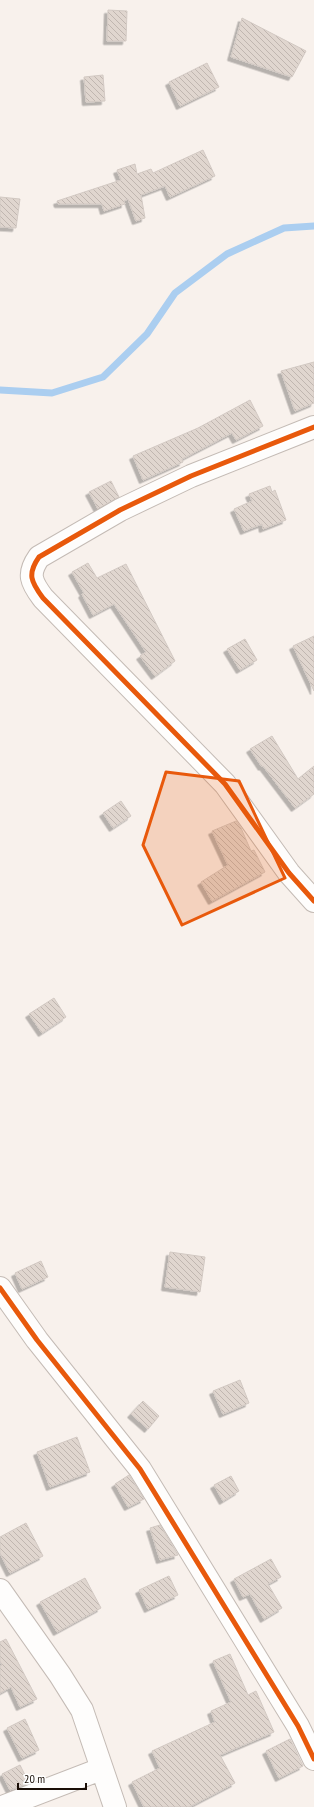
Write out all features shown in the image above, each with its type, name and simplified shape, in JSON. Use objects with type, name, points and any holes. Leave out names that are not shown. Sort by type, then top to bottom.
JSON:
[{"type":"street","points":[[314,427],[191,476],[120,510],[39,557],[34,564],[31,577],[34,586],[43,598],[225,784],[289,873],[314,901]]},
{"type":"street","points":[[0,1288],[37,1340],[140,1469],[298,1726],[314,1759]]},
{"type":"street","points":[[0,1590],[60,1675],[82,1710],[101,1768],[116,1807]]},
{"type":"street","points":[[2,1807],[101,1768]]},
{"type":"highlighted area","points":[[166,772],[239,781],[285,878],[182,925],[143,845]]},
{"type":"building","points":[[108,10],[127,11],[126,41],[107,41]]},
{"type":"building","points":[[242,18],[306,51],[292,77],[231,57]]},
{"type":"building","points":[[207,63],[219,87],[180,106],[169,82]]},
{"type":"building","points":[[103,75],[105,101],[86,102],[84,77]]},
{"type":"building","points":[[203,150],[215,176],[170,197],[165,186],[141,195],[145,218],[136,221],[128,199],[124,201],[125,204],[104,211],[102,204],[58,204],[57,201],[121,180],[117,170],[135,164],[137,174],[151,169],[153,173]]},
{"type":"building","points":[[0,197],[20,199],[16,228],[0,227]]},
{"type":"building","points":[[314,362],[314,403],[295,411],[281,371]]},
{"type":"building","points":[[250,400],[263,426],[236,440],[232,433],[182,459],[183,462],[143,480],[133,456],[198,428]]},
{"type":"building","points":[[111,481],[119,497],[98,509],[89,492]]},
{"type":"building","points":[[270,486],[272,492],[275,490],[286,520],[263,529],[262,524],[244,531],[234,509],[252,501],[249,494]]},
{"type":"building","points":[[88,563],[97,578],[126,564],[175,661],[155,676],[140,656],[146,652],[114,604],[93,615],[82,594],[84,593],[72,572]]},
{"type":"building","points":[[314,636],[314,691],[293,646]]},
{"type":"building","points":[[245,639],[257,660],[240,670],[227,649]]},
{"type":"building","points":[[272,736],[298,779],[314,766],[314,794],[295,808],[263,766],[262,767],[250,749]]},
{"type":"building","points":[[121,801],[131,816],[113,828],[103,813]]},
{"type":"building","points":[[236,821],[241,828],[251,851],[254,850],[265,872],[212,901],[201,882],[228,865],[212,831]]},
{"type":"building","points":[[54,998],[66,1017],[42,1033],[29,1014]]},
{"type":"building","points":[[170,1252],[205,1257],[200,1292],[165,1287]]},
{"type":"building","points":[[41,1261],[48,1277],[22,1289],[15,1273]]},
{"type":"building","points":[[240,1380],[249,1403],[223,1414],[213,1391]]},
{"type":"building","points":[[143,1401],[159,1416],[148,1429],[131,1414]]},
{"type":"building","points":[[77,1437],[90,1472],[50,1487],[37,1452]]},
{"type":"building","points":[[129,1475],[144,1499],[128,1507],[115,1484]]},
{"type":"building","points":[[231,1476],[239,1491],[223,1501],[214,1485]]},
{"type":"building","points":[[26,1523],[43,1556],[10,1573],[0,1553],[0,1537]]},
{"type":"building","points":[[160,1525],[178,1555],[160,1560],[150,1528]]},
{"type":"building","points":[[271,1559],[281,1577],[268,1584],[282,1608],[264,1619],[250,1594],[243,1597],[234,1579]]},
{"type":"building","points":[[169,1576],[178,1595],[148,1609],[139,1590]]},
{"type":"building","points":[[85,1578],[101,1608],[57,1632],[40,1602]]},
{"type":"building","points":[[6,1639],[37,1699],[20,1707],[11,1687],[0,1693],[0,1666],[2,1665],[0,1661],[0,1642]]},
{"type":"building","points":[[230,1654],[248,1695],[256,1691],[274,1732],[220,1755],[235,1783],[189,1807],[144,1807],[132,1782],[160,1768],[152,1751],[215,1722],[211,1711],[231,1702],[213,1661]]},
{"type":"building","points":[[25,1719],[39,1750],[22,1758],[7,1728]]},
{"type":"building","points":[[290,1739],[303,1766],[279,1778],[266,1751]]},
{"type":"building","points":[[20,1765],[29,1783],[10,1790],[2,1774]]},
{"type":"waterway","points":[[0,390],[52,393],[103,377],[147,334],[175,293],[227,254],[284,228],[314,226]]},
{"type":"cycle path","points":[[314,427],[191,476],[120,510],[39,557],[35,563],[32,573],[33,582],[43,598],[225,784],[289,873],[314,901]]},
{"type":"cycle path","points":[[0,1288],[37,1340],[140,1469],[298,1726],[314,1759]]}]
